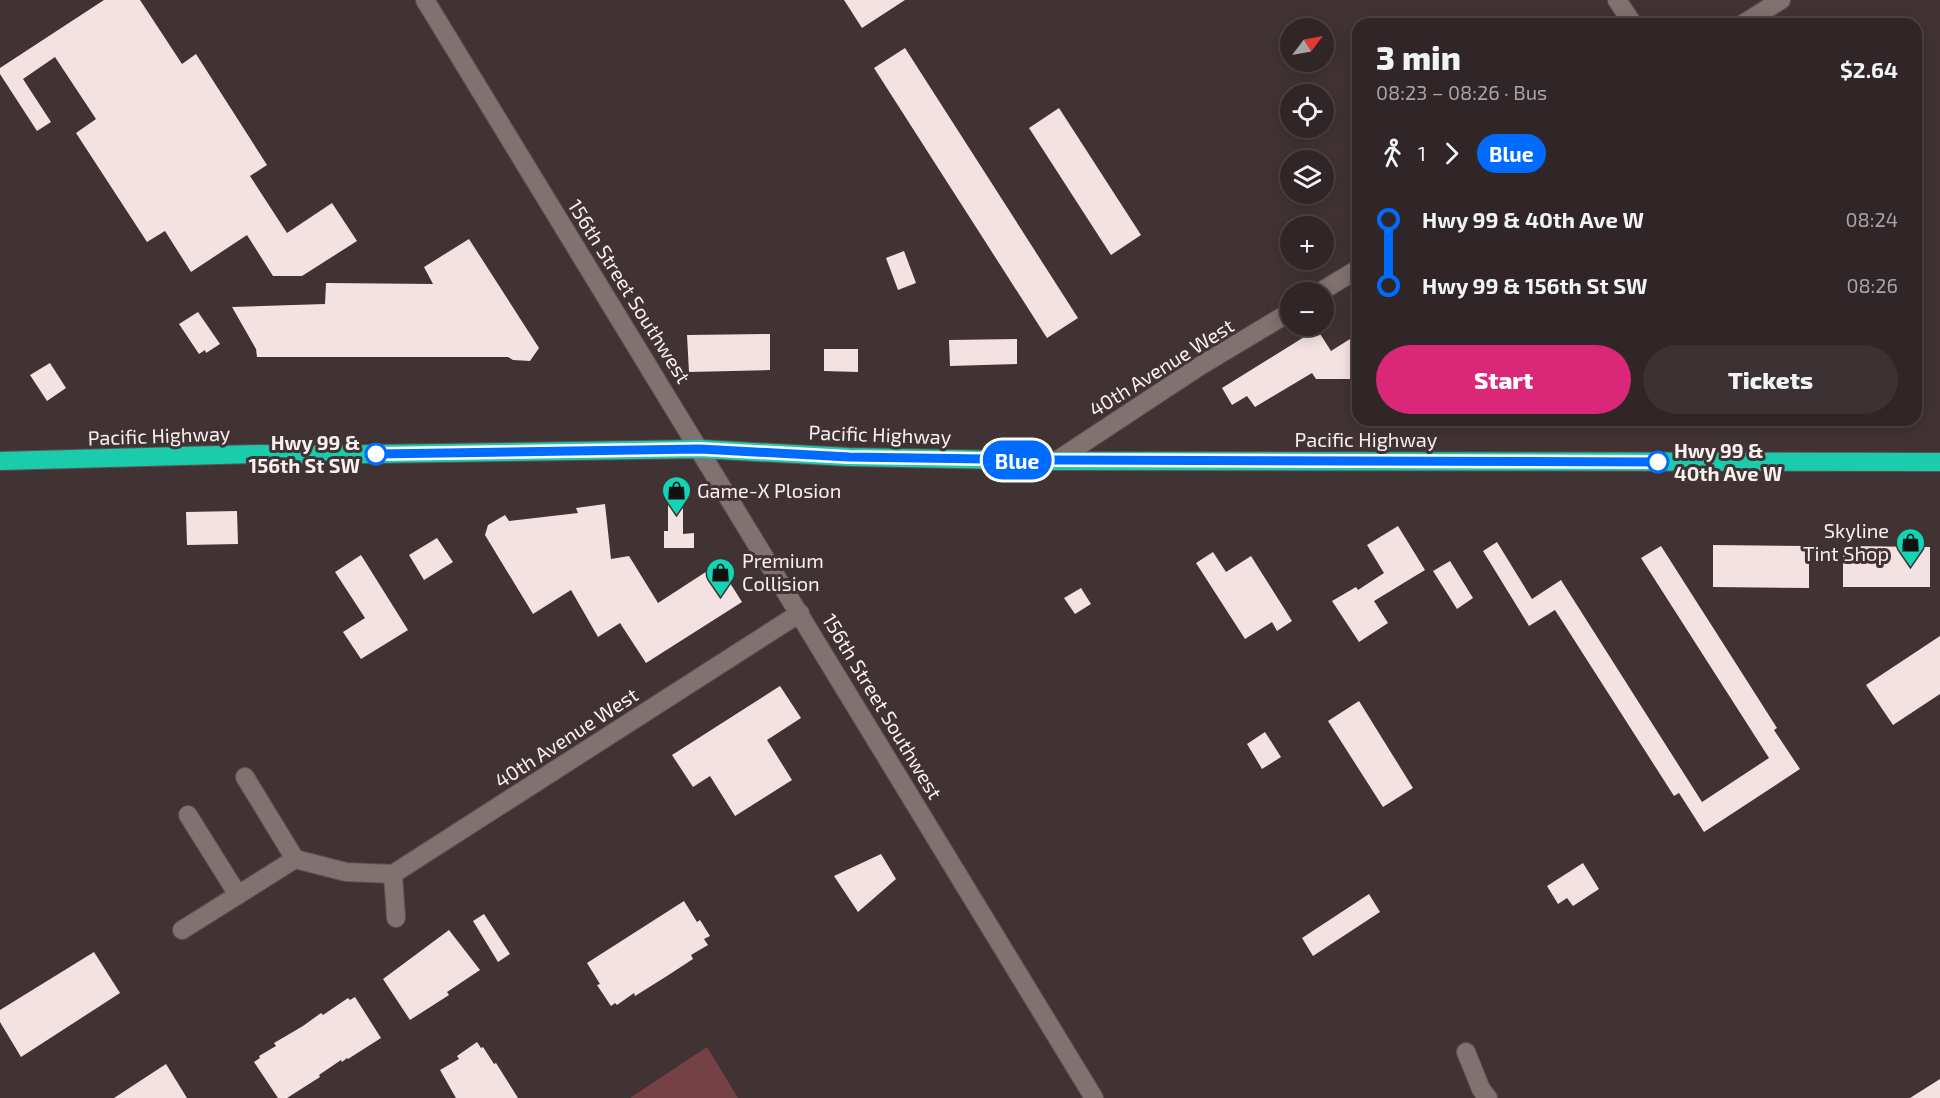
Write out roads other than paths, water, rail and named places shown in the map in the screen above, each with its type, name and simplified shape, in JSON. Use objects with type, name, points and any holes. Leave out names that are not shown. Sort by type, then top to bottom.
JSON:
[{"type":"highway","name":"Pacific Highway","points":[[0,461],[260,454],[700,449],[849,457],[1056,460],[1940,462]]},
{"type":"street","name":"156th Street Southwest","points":[[425,0],[800,614],[1088,1096]]},
{"type":"street","points":[[1617,0],[1629,18]]},
{"type":"street","points":[[1752,18],[1781,0]]},
{"type":"street","points":[[1334,284],[1352,273]]},
{"type":"street","name":"40th Avenue West","points":[[1056,460],[1200,366],[1280,318]]},
{"type":"street","name":"40th Avenue West","points":[[393,874],[800,614]]},
{"type":"street","points":[[245,777],[296,859],[346,872],[393,874],[396,918]]},
{"type":"street","points":[[188,815],[238,895]]},
{"type":"street","points":[[182,930],[296,859]]},
{"type":"street","points":[[1466,1052],[1481,1089],[1488,1098]]},
{"type":"place","name":"Hwy 99 & 156th St SW","points":[[376,454]]},
{"type":"place","name":"Hwy 99 & 40th Ave W","points":[[1658,462]]},
{"type":"place","name":"Game-X Plosion","points":[[676,516]]},
{"type":"place","name":"Skyline Tint Shop","points":[[1910,568]]},
{"type":"place","name":"Premium Collision","points":[[721,598]]}]
